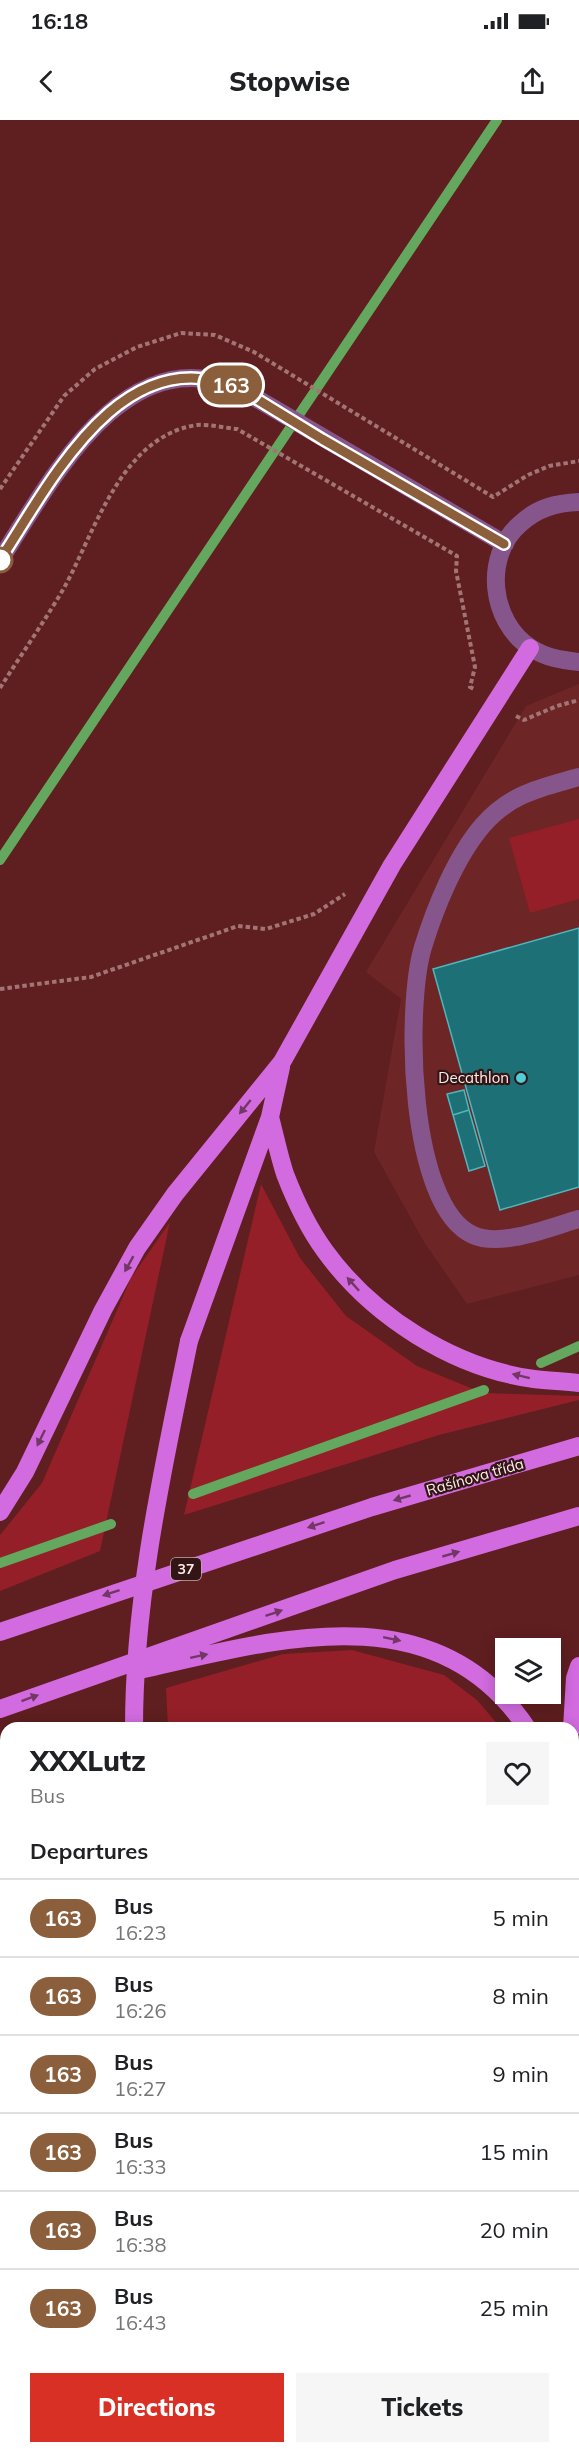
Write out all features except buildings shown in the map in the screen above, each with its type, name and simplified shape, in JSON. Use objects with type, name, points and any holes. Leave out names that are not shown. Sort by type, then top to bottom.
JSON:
[{"type":"main road","points":[[0,1512],[25,1472],[103,1310],[137,1248],[175,1194],[282,1062],[392,865],[530,648]]},
{"type":"main road","points":[[134,1722],[137,1626],[148,1550],[189,1341],[270,1117],[282,1062]]},
{"type":"main road","points":[[270,1117],[285,1173],[302,1211],[324,1250],[356,1289],[400,1324],[439,1348],[485,1367],[532,1379],[579,1383]]},
{"type":"main road","name":"Rašínova třída","points":[[0,1632],[372,1507],[579,1446]]},
{"type":"main road","points":[[0,1709],[395,1570],[579,1516]]},
{"type":"main road","points":[[60,1688],[291,1638],[336,1634],[381,1637],[412,1644],[443,1655],[475,1672],[501,1695],[522,1722]]},
{"type":"main road","points":[[572,1722],[575,1678],[579,1666]]},
{"type":"street","points":[[0,560],[65,461],[108,413],[152,384],[172,379],[200,378],[229,384],[504,544]]},
{"type":"street","points":[[579,502],[560,503],[537,511],[518,525],[504,544],[497,566],[496,590],[501,612],[513,632],[530,648],[554,659],[579,662]]},
{"type":"street","points":[[579,777],[523,793],[500,809],[483,826],[446,883],[422,949],[415,1001],[413,1048],[416,1098],[428,1164],[451,1218],[471,1234],[486,1240],[509,1239],[579,1219]]},
{"type":"path","points":[[297,378],[493,497],[528,475],[549,466],[579,462]]},
{"type":"path","points":[[0,688],[64,587],[89,533],[121,477],[146,448],[173,433],[197,425],[237,429],[457,556],[456,571],[475,666],[470,687],[524,720],[557,706],[579,700]]},
{"type":"path","points":[[0,989],[91,977],[238,926],[266,928],[314,914],[353,890]]},
{"type":"shaded area","points":[[579,684],[579,1275],[467,1304],[424,1242],[374,1152],[401,999],[366,972],[526,706]]},
{"type":"shaded area","points":[[579,819],[579,899],[530,913],[509,838]]},
{"type":"shaded area","points":[[261,1184],[300,1258],[346,1316],[417,1366],[483,1393],[579,1396],[579,1400],[439,1435],[184,1515]]},
{"type":"shaded area","points":[[170,1222],[100,1551],[0,1591],[0,1535],[42,1483],[131,1278]]},
{"type":"shaded area","points":[[352,1650],[444,1675],[477,1700],[496,1722],[168,1722],[166,1688],[283,1654]]},
{"type":"waterway","points":[[0,860],[497,120]]},
{"type":"waterway","points":[[541,1363],[579,1346]]},
{"type":"waterway","points":[[193,1494],[484,1390]]},
{"type":"waterway","points":[[0,1563],[111,1524]]},
{"type":"bus line","name":"163","points":[[0,560],[65,461],[108,413],[152,384],[172,379],[200,378],[229,384],[242,390],[504,544]]},
{"type":"place","name":"Decathlon","points":[[521,1078]]}]
